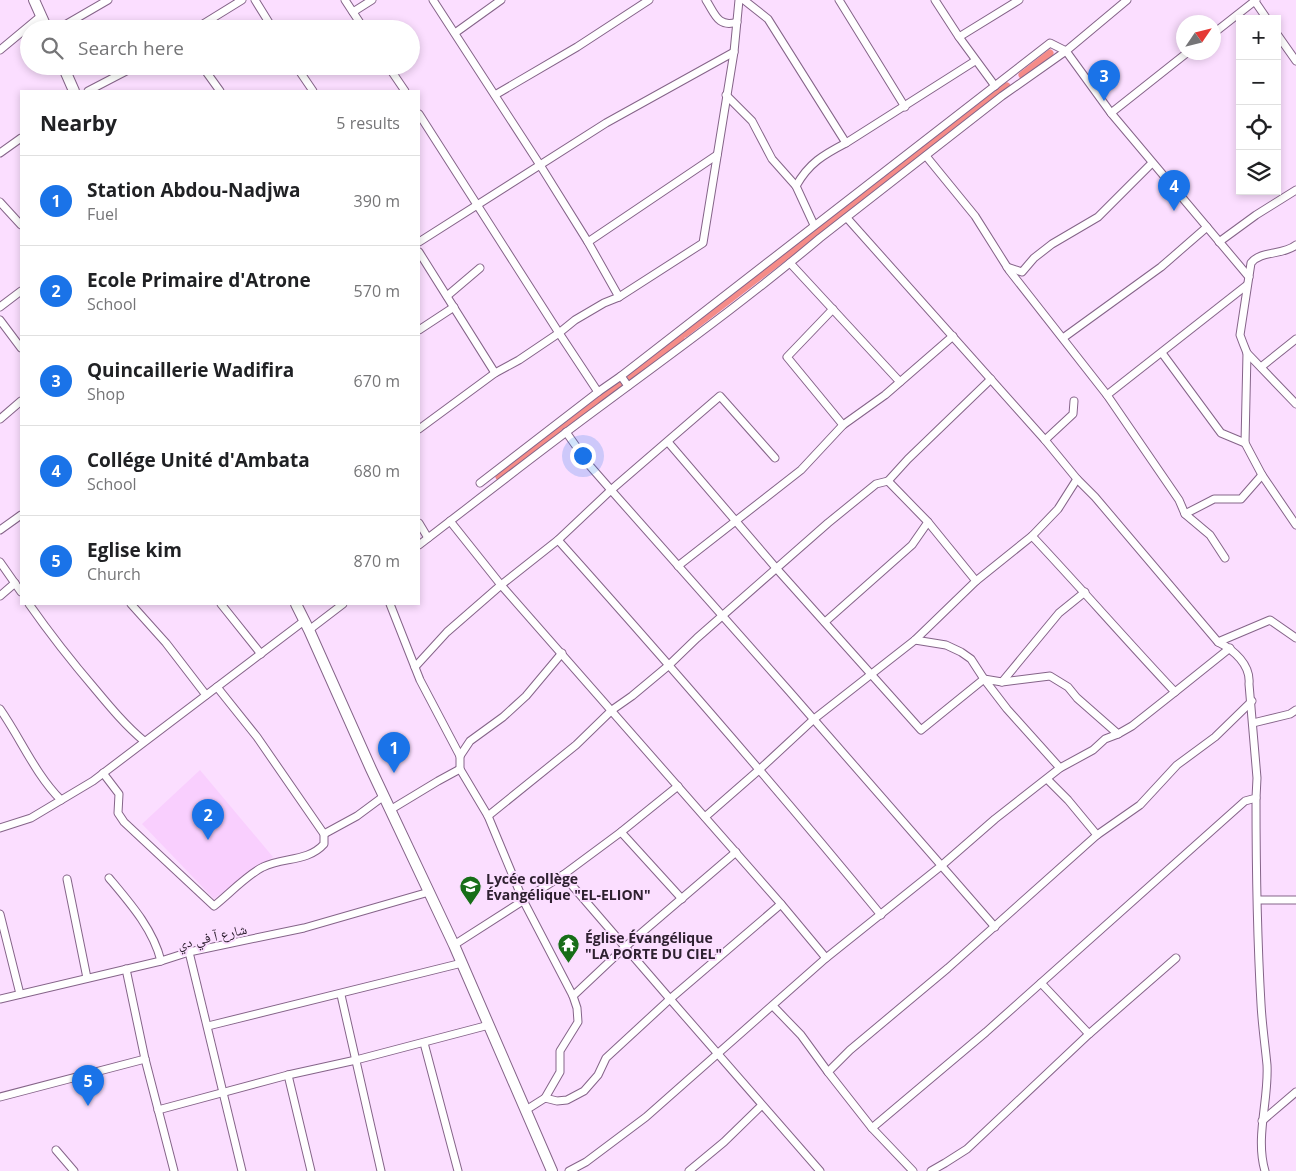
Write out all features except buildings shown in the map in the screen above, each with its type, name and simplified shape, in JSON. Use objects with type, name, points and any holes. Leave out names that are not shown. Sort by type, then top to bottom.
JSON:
[{"type":"street","points":[[34,0],[43,20]]},
{"type":"street","points":[[74,20],[108,0]]},
{"type":"street","points":[[210,20],[242,0]]},
{"type":"street","points":[[255,0],[267,20]]},
{"type":"street","points":[[345,0],[358,20]]},
{"type":"street","points":[[353,12],[372,0]]},
{"type":"street","points":[[433,0],[540,165],[588,242],[619,297]]},
{"type":"street","points":[[454,32],[501,0]]},
{"type":"street","points":[[495,95],[577,47],[649,0]]},
{"type":"street","points":[[706,0],[716,17],[723,23],[729,25],[737,22]]},
{"type":"street","points":[[420,428],[495,374],[559,334],[575,320],[604,302],[619,297],[703,243],[734,52],[740,0]]},
{"type":"street","points":[[744,0],[768,20],[846,143]]},
{"type":"street","points":[[839,0],[905,107]]},
{"type":"street","points":[[936,0],[958,37],[995,86]]},
{"type":"street","points":[[958,37],[1019,0]]},
{"type":"street","points":[[420,544],[566,432],[658,365],[1002,96],[1066,50],[1127,0]]},
{"type":"street","points":[[1221,27],[1255,0],[1264,15]]},
{"type":"street","points":[[36,20],[41,16]]},
{"type":"street","points":[[0,50],[20,33]]},
{"type":"street","points":[[1281,40],[1296,61]]},
{"type":"street","points":[[480,483],[1050,43],[1066,50],[1111,113],[1248,277]]},
{"type":"street","points":[[420,241],[606,123],[734,52]]},
{"type":"street","points":[[1111,113],[1178,60]]},
{"type":"street","points":[[796,186],[810,166],[824,155],[905,107],[975,61]]},
{"type":"street","points":[[67,75],[74,90]]},
{"type":"street","points":[[90,90],[119,75]]},
{"type":"street","points":[[208,75],[219,90]]},
{"type":"street","points":[[302,75],[312,90]]},
{"type":"street","points":[[394,75],[403,90]]},
{"type":"street","points":[[726,95],[752,121],[772,159],[796,186],[814,225]]},
{"type":"street","points":[[420,116],[598,392]]},
{"type":"street","points":[[0,153],[20,139]]},
{"type":"street","points":[[588,242],[717,155]]},
{"type":"street","points":[[926,156],[976,218],[1007,267],[1107,395],[1179,500],[1185,514],[1210,535],[1226,558]]},
{"type":"street","points":[[1007,267],[1022,272],[1034,258],[1052,244],[1098,217],[1152,163]]},
{"type":"street","points":[[1219,242],[1256,215],[1296,190]]},
{"type":"street","points":[[0,202],[20,224]]},
{"type":"street","points":[[847,218],[1095,497],[1218,642],[1230,648],[1239,657],[1250,674],[1257,778],[1261,1006],[1266,1064],[1262,1121],[1263,1163],[1265,1171]]},
{"type":"street","points":[[1063,338],[1162,268],[1207,228]]},
{"type":"street","points":[[1296,245],[1285,252],[1255,258],[1250,266],[1240,335],[1248,353],[1296,404]]},
{"type":"street","points":[[420,254],[495,374]]},
{"type":"street","points":[[790,263],[900,382]]},
{"type":"street","points":[[447,296],[480,268]]},
{"type":"street","points":[[1107,395],[1247,285]]},
{"type":"street","points":[[0,308],[20,292]]},
{"type":"street","points":[[420,329],[454,307]]},
{"type":"street","points":[[833,308],[787,357],[843,425]]},
{"type":"street","points":[[0,320],[20,347]]},
{"type":"street","points":[[678,566],[801,470],[843,425],[885,395],[952,336]]},
{"type":"street","points":[[1261,367],[1296,339]]},
{"type":"street","points":[[1162,353],[1221,432],[1245,443]]},
{"type":"street","points":[[1248,353],[1245,443],[1262,475],[1296,525]]},
{"type":"street","points":[[621,376],[628,386]]},
{"type":"street","points":[[488,816],[576,745],[612,710],[668,666],[776,568],[876,484],[888,480],[991,380]]},
{"type":"street","points":[[415,666],[447,632],[501,585],[558,540],[611,490],[720,396],[774,458]]},
{"type":"street","points":[[0,419],[20,401]]},
{"type":"street","points":[[1045,440],[1073,414],[1074,401]]},
{"type":"street","points":[[566,432],[590,466],[995,927]]},
{"type":"street","points":[[668,442],[776,568],[921,730],[984,679],[1002,682],[1050,676],[1068,687],[1077,698],[1118,734]]},
{"type":"street","points":[[1185,514],[1214,499],[1241,499],[1262,475]]},
{"type":"street","points":[[705,817],[760,770],[814,719],[915,640],[976,581],[1032,536],[1058,510],[1077,479]]},
{"type":"street","points":[[888,480],[928,522],[976,581]]},
{"type":"street","points":[[0,530],[20,516]]},
{"type":"street","points":[[450,522],[501,585],[736,852],[826,958]]},
{"type":"street","points":[[825,622],[912,545],[928,522]]},
{"type":"street","points":[[420,525],[428,538]]},
{"type":"street","points":[[1032,536],[1175,692]]},
{"type":"street","points":[[558,540],[648,640],[668,666],[760,770],[881,915]]},
{"type":"street","points":[[0,562],[20,590]]},
{"type":"street","points":[[0,596],[15,583]]},
{"type":"street","points":[[1002,682],[1059,613],[1085,592]]},
{"type":"street","points":[[30,605],[50,635],[80,672],[132,731],[144,741]]},
{"type":"street","points":[[132,605],[166,643],[206,695]]},
{"type":"street","points":[[222,605],[261,654]]},
{"type":"street","points":[[296,605],[454,945],[552,1171]]},
{"type":"street","points":[[0,828],[31,818],[104,774],[144,741],[261,654],[341,605]]},
{"type":"street","points":[[390,605],[420,680],[460,756],[460,769],[488,816],[524,900],[573,996],[577,1008],[578,1022],[560,1051],[560,1072],[545,1098],[526,1110]]},
{"type":"street","points":[[1218,642],[1270,620],[1296,638]]},
{"type":"street","points":[[915,640],[946,645],[971,659],[1007,709],[1060,768]]},
{"type":"street","points":[[569,1171],[586,1162],[646,1117],[826,958],[941,866],[995,819],[1060,768],[1093,750],[1105,739],[1132,726],[1230,648]]},
{"type":"street","points":[[460,756],[470,741],[503,717],[526,696],[562,653]]},
{"type":"street","points":[[104,774],[119,794],[118,813],[124,822],[214,906],[260,868],[318,850],[324,844],[324,834],[257,737],[217,687]]},
{"type":"street","points":[[828,1072],[870,1033],[995,927],[1097,835],[1140,805],[1177,765],[1215,737],[1252,702]]},
{"type":"street","points":[[0,709],[21,742],[29,759],[61,800]]},
{"type":"street","points":[[1254,723],[1290,714],[1296,710]]},
{"type":"street","points":[[390,810],[460,769]]},
{"type":"street","points":[[1047,779],[1068,800],[1097,835]]},
{"type":"street","points":[[454,945],[563,876],[678,786]]},
{"type":"street","points":[[324,834],[357,816],[384,796]]},
{"type":"street","points":[[872,1128],[943,1069],[1245,801],[1256,798]]},
{"type":"street","points":[[621,832],[682,899]]},
{"type":"street","points":[[573,996],[625,947],[736,852]]},
{"type":"street","points":[[563,876],[719,1054],[815,1170]]},
{"type":"street","points":[[109,878],[152,936],[162,961]]},
{"type":"street","points":[[67,879],[87,978]]},
{"type":"street","name":"شارع آ في دي","points":[[0,998],[126,970],[189,952],[304,928],[429,892]]},
{"type":"street","points":[[1258,900],[1296,900]]},
{"type":"street","points":[[545,1098],[557,1101],[567,1100],[584,1091],[598,1075],[606,1058],[670,999],[781,904]]},
{"type":"street","points":[[0,914],[20,994]]},
{"type":"street","points":[[189,952],[242,1171]]},
{"type":"street","points":[[931,1171],[967,1148],[1089,1034],[1176,958]]},
{"type":"street","points":[[208,1026],[341,995],[462,963]]},
{"type":"street","points":[[126,970],[145,1059],[174,1171]]},
{"type":"street","points":[[1041,983],[1089,1034]]},
{"type":"street","points":[[341,995],[381,1171]]},
{"type":"street","points":[[773,1006],[801,1035],[872,1128],[913,1171]]},
{"type":"street","points":[[158,1110],[288,1075],[356,1060],[489,1025]]},
{"type":"street","points":[[424,1043],[458,1171]]},
{"type":"street","points":[[0,1097],[145,1059]]},
{"type":"street","points":[[288,1075],[311,1171]]},
{"type":"street","points":[[1262,1121],[1296,1092]]},
{"type":"street","points":[[690,1171],[724,1142],[761,1106]]},
{"type":"street","points":[[56,1150],[74,1171]]},
{"type":"shaded area","points":[[200,770],[273,857],[214,899],[142,824]]},
{"type":"waterway","points":[[1022,75],[1050,53]]},
{"type":"waterway","points":[[685,334],[1007,86]]},
{"type":"waterway","points":[[627,379],[681,338]]},
{"type":"waterway","points":[[499,477],[621,384]]},
{"type":"place","name":"Quincaillerie Wadifira","points":[[1104,101]]},
{"type":"place","name":"Collége Unité d'Ambata","points":[[1174,211]]},
{"type":"place","name":"Station Abdou-Nadjwa","points":[[394,773]]},
{"type":"place","name":"Ecole Primaire d'Atrone","points":[[208,840]]},
{"type":"place","name":"Lycée collège Évangélique \"EL-ELION\"","points":[[470,905]]},
{"type":"place","name":"Église Évangélique \"LA PORTE DU CIEL\"","points":[[569,964]]},
{"type":"place","name":"Eglise kim","points":[[88,1106]]}]
